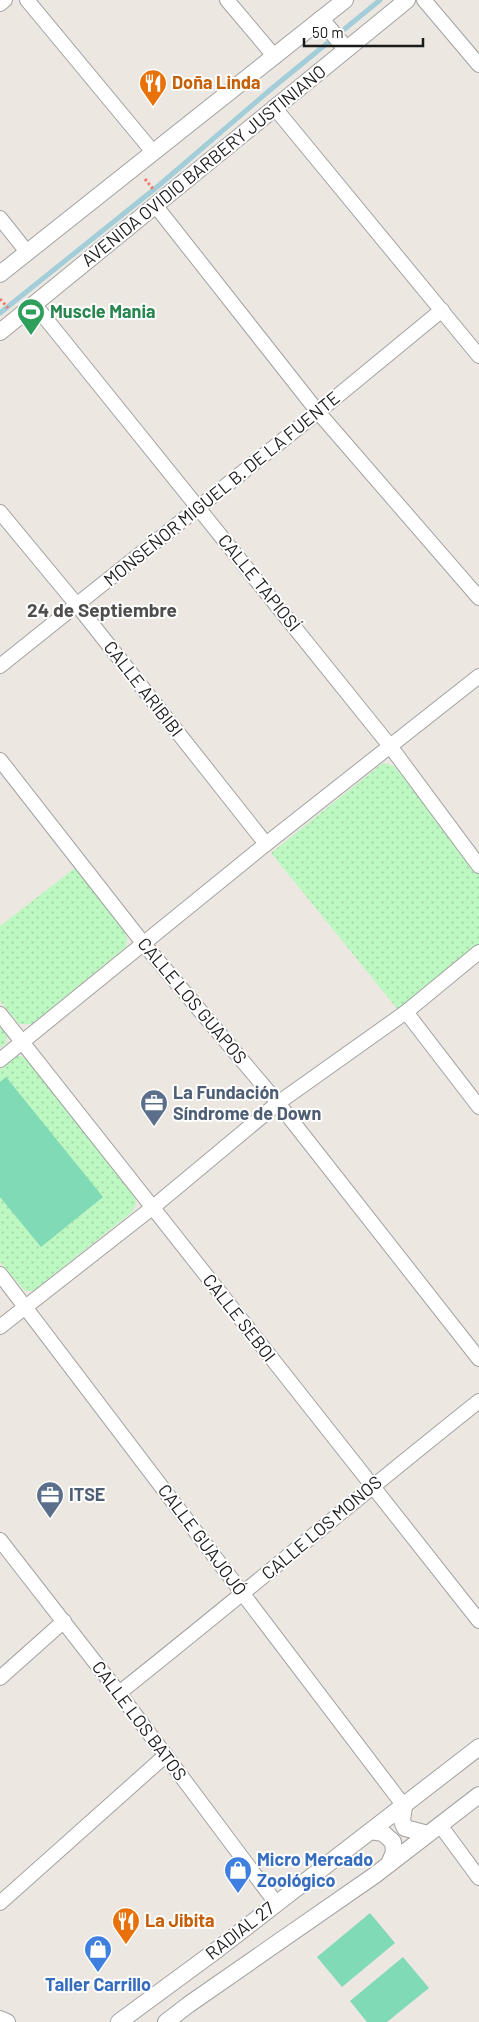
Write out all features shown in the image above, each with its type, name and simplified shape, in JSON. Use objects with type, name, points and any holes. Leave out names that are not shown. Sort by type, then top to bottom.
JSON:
[{"type":"street","points":[[0,4],[5,0]]},
{"type":"street","points":[[27,0],[153,152]]},
{"type":"street","points":[[227,0],[275,57]]},
{"type":"street","points":[[0,274],[153,152],[323,21],[345,0]]},
{"type":"street","name":"AVENIDA OVIDIO BARBERY JUSTINIANO","points":[[0,332],[274,108],[344,47],[407,0]]},
{"type":"street","points":[[424,0],[479,65]]},
{"type":"street","points":[[323,21],[344,47]]},
{"type":"street","points":[[274,108],[479,356]]},
{"type":"street","points":[[155,205],[318,412],[479,598]]},
{"type":"street","points":[[0,218],[27,252]]},
{"type":"street","name":"CALLE TAPIOSÍ","points":[[34,304],[390,746],[479,866]]},
{"type":"street","name":"MONSEÑOR MIGUEL B. DE LA FUENTE","points":[[0,666],[318,412],[442,310]]},
{"type":"street","name":"CALLE ARIBIBI","points":[[0,512],[77,605],[266,844]]},
{"type":"street","points":[[0,1060],[266,844],[479,676]]},
{"type":"street","name":"CALLE LOS GUAPOS","points":[[0,760],[143,943],[278,1104],[479,1359]]},
{"type":"street","points":[[0,1327],[152,1208],[278,1104],[406,1012],[479,952]]},
{"type":"street","points":[[406,1012],[479,1107]]},
{"type":"street","name":"CALLE SEBOI","points":[[0,1014],[479,1621]]},
{"type":"street","name":"CALLE GUAJOJÓ","points":[[0,1274],[404,1806]]},
{"type":"street","name":"CALLE LOS MONOS","points":[[119,1693],[243,1594],[371,1486],[479,1401]]},
{"type":"street","name":"CALLE LOS BATOS","points":[[0,1540],[119,1693],[276,1903]]},
{"type":"street","points":[[0,1678],[64,1621]]},
{"type":"street","name":"RADIAL 27","points":[[119,2022],[201,1962],[479,1747]]},
{"type":"street","points":[[0,1903],[166,1755]]},
{"type":"street","name":"RADIAL 27","points":[[166,2022],[188,2004],[389,1864],[479,1795]]},
{"type":"street","points":[[404,1806],[402,1821],[405,1828],[434,1829],[479,1878]]},
{"type":"street","points":[[371,1831],[382,1833],[393,1842],[394,1852],[389,1864]]},
{"type":"street","points":[[181,2022],[188,2004],[182,1996],[181,1990],[184,1982],[201,1962]]},
{"type":"street","points":[[0,2019],[7,2022]]},
{"type":"green space","points":[[383,763],[394,766],[479,872],[479,947],[399,1011],[271,853]]},
{"type":"green space","points":[[75,868],[125,932],[127,939],[126,947],[32,1024],[19,1024],[0,1001],[0,926]]},
{"type":"green space","points":[[0,1025],[7,1035],[6,1043],[0,1048]]},
{"type":"green space","points":[[17,1056],[21,1056],[31,1063],[135,1195],[136,1204],[132,1212],[33,1291],[25,1291],[0,1262],[0,1070]]},
{"type":"green space","points":[[6,1077],[103,1197],[41,1247],[0,1197],[0,1082]]},
{"type":"green space","points":[[370,1913],[395,1943],[342,1987],[317,1957]]},
{"type":"green space","points":[[403,1957],[429,1988],[387,2022],[367,2022],[350,2001]]},
{"type":"waterway","points":[[0,313],[157,187],[270,90],[380,0]]},
{"type":"place","name":"Doña Linda","points":[[153,107]]},
{"type":"place","name":"Muscle Mania","points":[[31,336]]},
{"type":"place","name":"La Fundación Síndrome de Down","points":[[154,1127]]},
{"type":"place","name":"ITSE","points":[[50,1519]]},
{"type":"place","name":"Micro Mercado Zoológico","points":[[238,1894]]},
{"type":"place","name":"La Jibita","points":[[126,1945]]},
{"type":"place","name":"Taller Carrillo","points":[[98,1973]]},
{"type":"district","name":"24 de Septiembre","points":[[102,610]]}]
